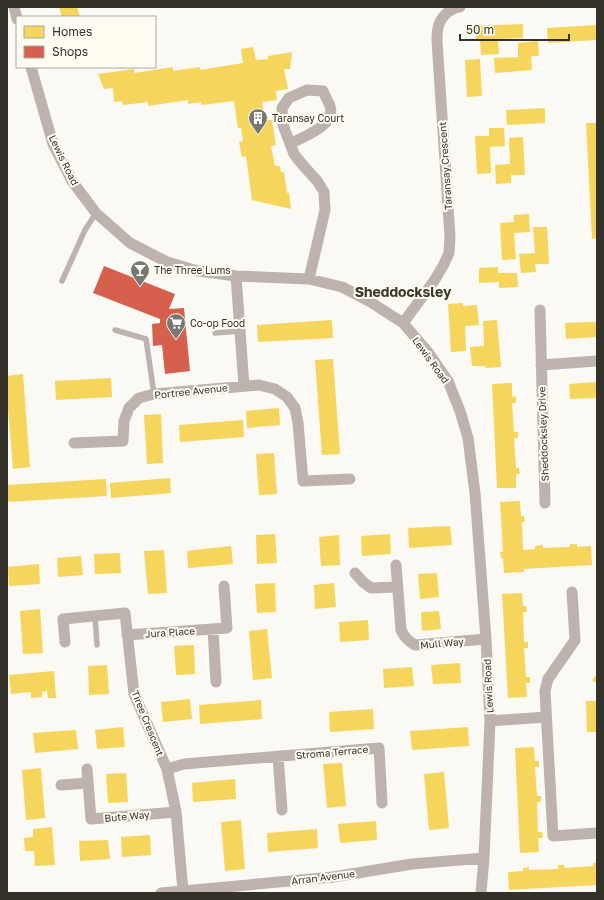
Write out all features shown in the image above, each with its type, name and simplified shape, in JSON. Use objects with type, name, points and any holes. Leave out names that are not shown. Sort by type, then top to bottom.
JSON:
[{"type":"street","name":"Taransay Crescent","points":[[403,323],[440,271],[449,253],[450,230],[437,41],[438,27],[444,16],[455,8],[460,7]]},
{"type":"street","name":"Lewis Road","points":[[30,68],[54,144],[72,181],[96,213],[130,243],[167,262],[198,271],[236,276],[309,279],[342,288],[370,301],[403,323],[428,352],[448,381],[460,411],[468,438],[475,494],[486,639],[490,721],[481,893]]},
{"type":"street","points":[[290,144],[323,127],[330,119],[331,107],[323,91],[307,90],[289,98],[282,108],[283,125],[290,144],[294,154],[318,182],[324,192],[325,210],[309,279]]},
{"type":"street","points":[[236,276],[244,386]]},
{"type":"street","name":"Sheddocksley Drive","points":[[540,310],[545,503]]},
{"type":"street","points":[[541,365],[597,361]]},
{"type":"street","name":"Portree Avenue","points":[[74,443],[123,441],[124,420],[129,408],[139,398],[154,394],[260,385],[275,389],[287,397],[295,408],[298,423],[302,481],[350,479]]},
{"type":"street","name":"Mull Way","points":[[396,565],[401,630],[409,641],[415,645],[486,639]]},
{"type":"street","points":[[355,573],[371,588],[397,587]]},
{"type":"street","name":"Jura Place","points":[[127,634],[227,628],[224,586]]},
{"type":"street","points":[[572,592],[575,640],[548,679],[545,691],[553,836],[597,833]]},
{"type":"street","name":"Tiree Crescent","points":[[65,642],[63,618],[125,613],[134,694],[167,769],[176,812],[183,891]]},
{"type":"street","points":[[213,629],[216,682]]},
{"type":"street","points":[[490,721],[546,717]]},
{"type":"street","name":"Stroma Terrace","points":[[167,769],[184,764],[379,748],[382,803]]},
{"type":"street","points":[[278,756],[282,810]]},
{"type":"street","name":"Bute Way","points":[[87,769],[91,819],[176,812]]},
{"type":"street","points":[[61,785],[88,783]]},
{"type":"street","name":"Arran Avenue","points":[[161,893],[231,890],[333,877],[412,864],[484,858]]},
{"type":"lane","points":[[62,281],[85,230],[96,213]]},
{"type":"lane","points":[[115,330],[146,339],[154,394]]},
{"type":"lane","points":[[215,333],[240,331]]},
{"type":"lane","points":[[95,616],[97,645]]},
{"type":"building: Homes","points":[[59,7],[77,7],[80,16],[62,16]]},
{"type":"building: Homes","points":[[523,24],[523,38],[498,39],[499,54],[481,55],[480,40],[476,40],[475,26]]},
{"type":"building: Homes","points":[[597,25],[597,40],[548,43],[547,28]]},
{"type":"building: Homes","points":[[538,41],[539,56],[531,56],[532,70],[495,73],[494,58],[518,57],[518,43]]},
{"type":"building: Homes","name":"Taransay Court","points":[[253,47],[256,60],[268,59],[268,56],[292,52],[290,69],[284,69],[288,89],[276,91],[277,100],[262,102],[264,115],[267,115],[267,120],[272,120],[276,145],[271,146],[275,166],[280,166],[281,172],[284,172],[291,209],[252,200],[246,156],[242,157],[239,142],[243,141],[241,128],[238,128],[234,101],[201,105],[201,102],[188,104],[188,100],[148,106],[148,102],[123,105],[122,101],[114,102],[113,88],[104,89],[98,74],[134,69],[134,73],[173,67],[173,71],[200,67],[200,70],[243,63],[241,49]]},
{"type":"building: Homes","points":[[480,59],[482,96],[467,97],[465,60]]},
{"type":"building: Homes","points":[[545,108],[545,123],[507,125],[506,110]]},
{"type":"building: Homes","points":[[586,123],[597,123],[597,238],[592,239]]},
{"type":"building: Homes","points":[[489,128],[504,128],[505,146],[490,147],[491,173],[477,174],[475,136],[489,136]]},
{"type":"building: Homes","points":[[523,137],[525,175],[511,175],[511,183],[496,184],[495,165],[510,164],[509,138]]},
{"type":"building: Homes","points":[[529,214],[530,232],[514,233],[516,259],[502,260],[500,223],[514,222],[514,215]]},
{"type":"building: Homes","points":[[533,227],[547,227],[549,264],[535,264],[536,272],[521,273],[519,254],[535,253]]},
{"type":"building: Homes","points":[[498,267],[498,273],[517,273],[518,287],[499,288],[499,282],[479,283],[479,268]]},
{"type":"building: Homes","points":[[463,303],[463,306],[477,305],[479,325],[465,326],[466,351],[451,352],[448,304]]},
{"type":"building: Homes","points":[[332,320],[333,338],[258,342],[257,325]]},
{"type":"building: Homes","points":[[497,320],[501,367],[486,368],[485,366],[472,366],[470,347],[484,346],[483,321]]},
{"type":"building: Homes","points":[[597,322],[597,337],[566,339],[565,323]]},
{"type":"building: Homes","points":[[333,359],[340,454],[322,455],[315,360]]},
{"type":"building: Homes","points":[[23,374],[30,467],[13,469],[7,397],[7,376]]},
{"type":"building: Homes","points":[[111,378],[112,397],[56,400],[55,381]]},
{"type":"building: Homes","points":[[597,382],[597,398],[570,399],[569,384]]},
{"type":"building: Homes","points":[[512,383],[512,397],[516,396],[516,403],[512,403],[514,432],[518,432],[518,438],[514,438],[516,468],[519,468],[520,474],[516,474],[516,488],[497,488],[492,384]]},
{"type":"building: Homes","points":[[279,408],[280,425],[247,428],[246,411]]},
{"type":"building: Homes","points":[[161,414],[163,463],[147,464],[144,415]]},
{"type":"building: Homes","points":[[243,420],[244,437],[180,442],[179,425]]},
{"type":"building: Homes","points":[[274,453],[277,494],[259,495],[256,454]]},
{"type":"building: Homes","points":[[170,478],[171,493],[111,498],[110,483]]},
{"type":"building: Homes","points":[[106,479],[107,496],[7,502],[7,485]]},
{"type":"building: Homes","points":[[520,501],[521,516],[524,516],[525,522],[522,522],[523,550],[535,549],[535,546],[543,545],[543,548],[570,547],[570,544],[577,544],[577,547],[591,546],[592,565],[524,569],[524,572],[504,573],[503,558],[501,558],[500,552],[503,552],[500,502]]},
{"type":"building: Homes","points":[[450,526],[452,545],[409,548],[408,528]]},
{"type":"building: Homes","points":[[275,534],[277,563],[257,564],[256,535]]},
{"type":"building: Homes","points":[[390,534],[391,554],[362,556],[361,536]]},
{"type":"building: Homes","points":[[339,535],[340,565],[321,566],[319,537]]},
{"type":"building: Homes","points":[[231,546],[233,564],[188,568],[187,551]]},
{"type":"building: Homes","points":[[164,550],[167,593],[148,594],[144,551]]},
{"type":"building: Homes","points":[[120,553],[121,573],[95,574],[94,554]]},
{"type":"building: Homes","points":[[81,556],[83,575],[58,577],[57,558]]},
{"type":"building: Homes","points":[[39,564],[40,584],[9,586],[8,567]]},
{"type":"building: Homes","points":[[437,573],[439,597],[420,599],[418,574]]},
{"type":"building: Homes","points":[[275,583],[276,612],[257,613],[255,584]]},
{"type":"building: Homes","points":[[334,583],[336,607],[315,609],[314,585]]},
{"type":"building: Homes","points":[[522,593],[523,606],[526,606],[527,612],[523,612],[524,642],[528,642],[528,648],[524,648],[526,677],[530,677],[530,683],[526,683],[527,697],[508,698],[502,594]]},
{"type":"building: Homes","points":[[40,609],[43,653],[23,654],[20,611]]},
{"type":"building: Homes","points":[[439,611],[441,629],[422,631],[421,612]]},
{"type":"building: Homes","points":[[368,620],[369,640],[340,642],[339,622]]},
{"type":"building: Homes","points":[[267,629],[272,678],[253,680],[249,631]]},
{"type":"building: Homes","points":[[194,645],[195,674],[176,675],[174,646]]},
{"type":"building: Homes","points":[[460,663],[461,683],[433,684],[431,665]]},
{"type":"building: Homes","points":[[107,665],[109,694],[89,695],[88,666]]},
{"type":"building: Homes","points":[[412,667],[414,686],[384,688],[383,669]]},
{"type":"building: Homes","points":[[54,671],[56,698],[48,698],[47,691],[42,692],[42,697],[31,698],[31,692],[11,694],[9,675]]},
{"type":"building: Homes","points":[[597,674],[597,684],[592,680]]},
{"type":"building: Homes","points":[[190,699],[192,719],[163,722],[161,702]]},
{"type":"building: Homes","points":[[261,700],[262,719],[200,724],[199,705]]},
{"type":"building: Homes","points":[[586,701],[597,701],[597,732],[587,732]]},
{"type":"building: Homes","points":[[373,709],[374,729],[330,732],[329,712]]},
{"type":"building: Homes","points":[[123,727],[125,747],[97,749],[95,730]]},
{"type":"building: Homes","points":[[468,727],[469,746],[412,750],[410,731]]},
{"type":"building: Homes","points":[[76,730],[78,749],[35,753],[33,733]]},
{"type":"building: Homes","points":[[534,747],[535,761],[539,761],[539,767],[535,767],[537,796],[541,796],[541,802],[537,802],[538,832],[542,832],[543,838],[538,838],[539,852],[520,853],[515,748]]},
{"type":"building: Homes","points":[[342,763],[346,806],[327,808],[323,764]]},
{"type":"building: Homes","points":[[41,768],[45,818],[26,820],[22,770]]},
{"type":"building: Homes","points":[[444,772],[449,828],[429,830],[424,774]]},
{"type":"building: Homes","points":[[126,773],[128,802],[108,803],[106,774]]},
{"type":"building: Homes","points":[[235,779],[236,799],[193,802],[192,783]]},
{"type":"building: Homes","points":[[241,820],[245,869],[225,871],[221,822]]},
{"type":"building: Homes","points":[[376,821],[377,840],[340,843],[338,824]]},
{"type":"building: Homes","points":[[52,827],[55,865],[35,866],[34,851],[25,851],[24,838],[33,837],[33,829]]},
{"type":"building: Homes","points":[[317,829],[318,848],[268,852],[267,833]]},
{"type":"building: Homes","points":[[150,835],[151,855],[122,857],[121,837]]},
{"type":"building: Homes","points":[[108,840],[110,859],[80,861],[79,841]]},
{"type":"building: Homes","points":[[593,863],[597,863],[597,885],[509,890],[508,872],[523,871],[523,868],[529,867],[529,870],[558,869],[558,865],[564,865],[565,868],[593,866]]},
{"type":"building: Shops","points":[[104,266],[175,294],[169,309],[184,308],[190,371],[165,374],[162,345],[153,346],[152,324],[160,323],[160,319],[93,293]]},
{"type":"place","name":"Taransay Court","points":[[258,135]]},
{"type":"place","name":"The Three Lums","points":[[140,287]]},
{"type":"place","name":"Co-op Food","points":[[176,340]]},
{"type":"district","name":"Sheddocksley","points":[[403,291]]}]
